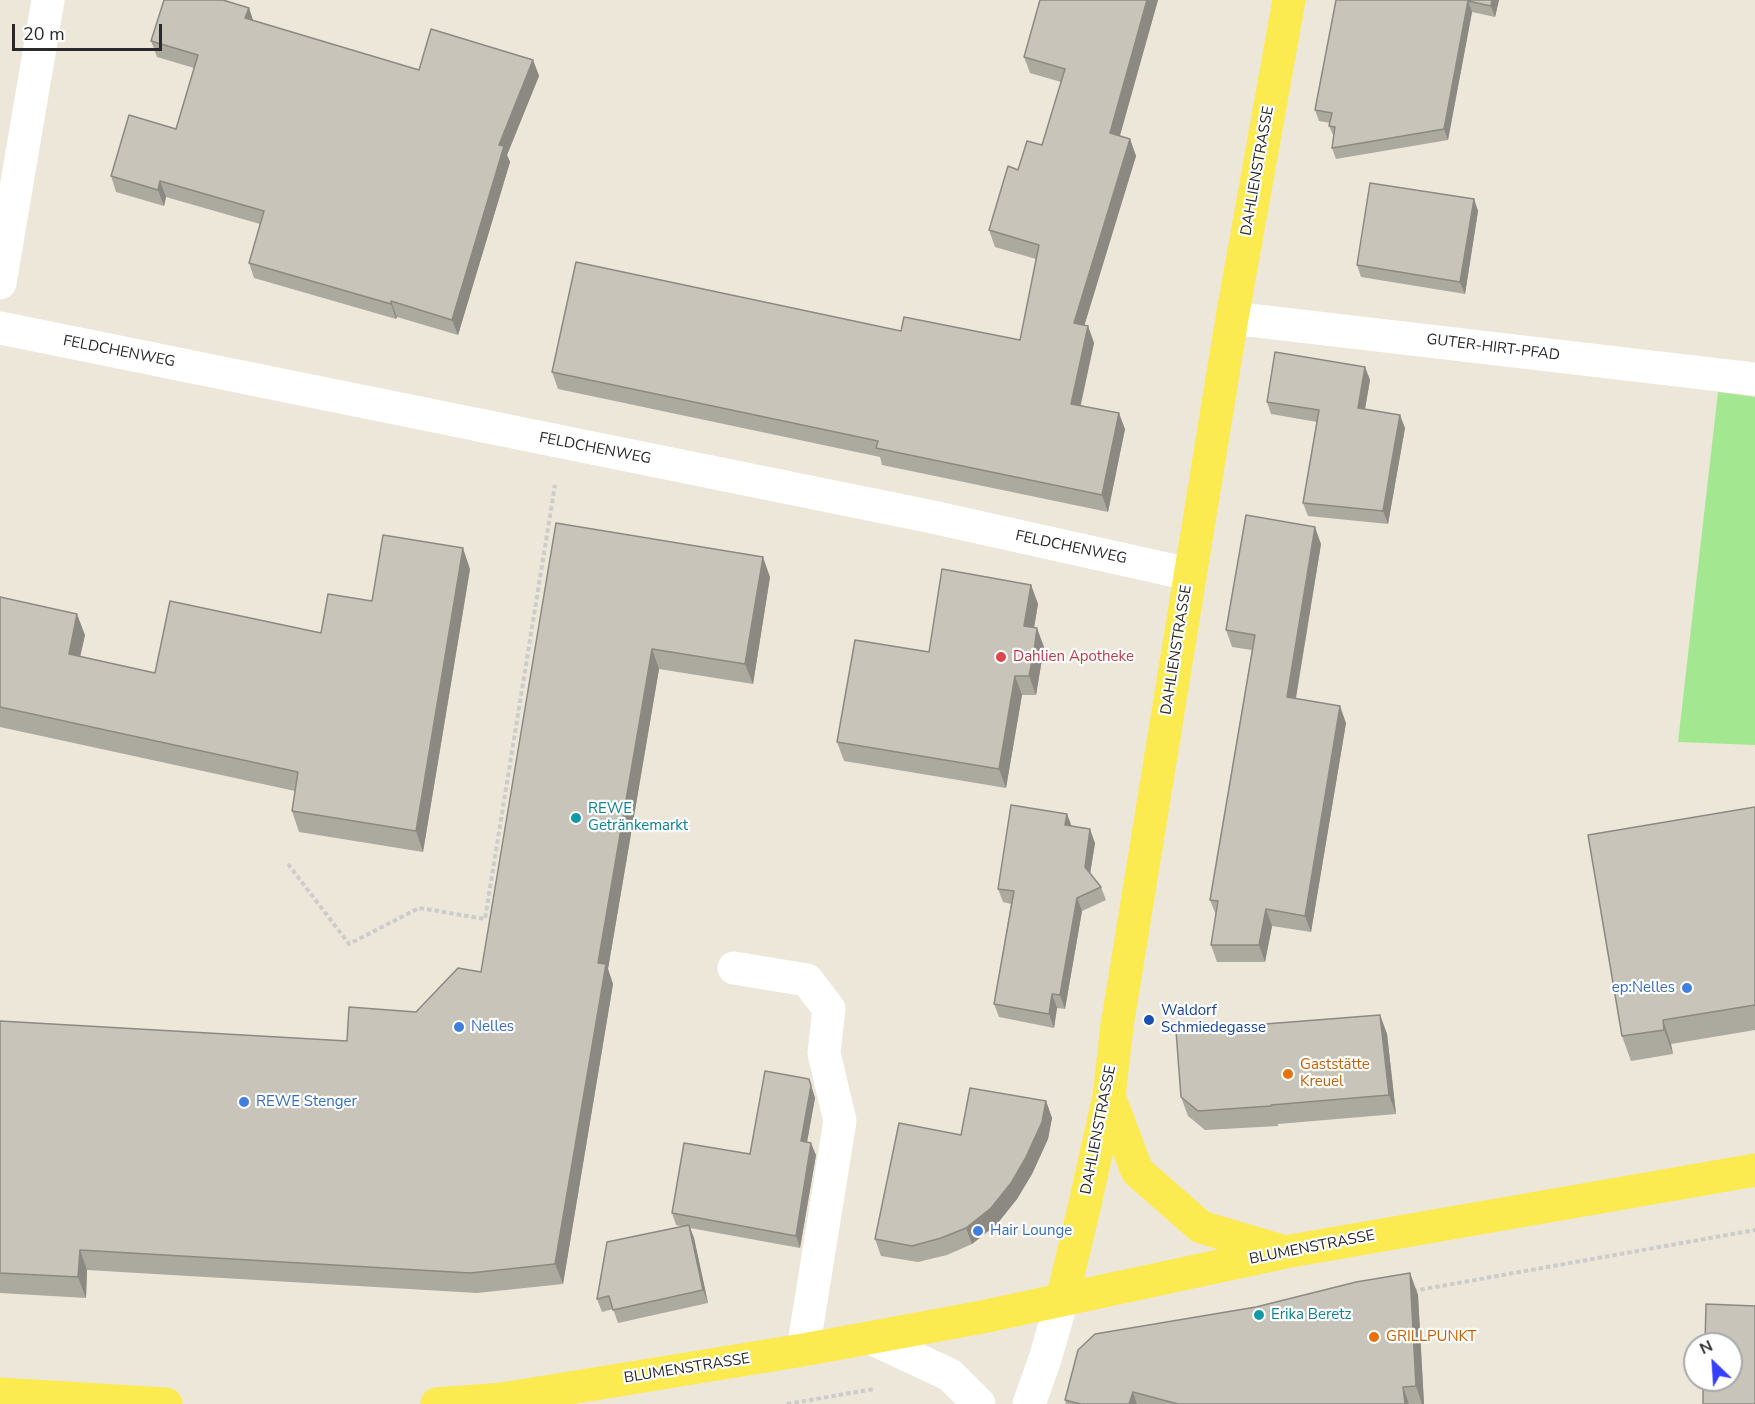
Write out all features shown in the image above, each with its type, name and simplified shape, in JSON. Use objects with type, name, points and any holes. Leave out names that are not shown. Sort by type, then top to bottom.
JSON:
[{"type":"main road","name":"DAHLIENSTRASSE","points":[[1062,1300],[1109,1096],[1117,1026],[1189,574],[1289,0]]},
{"type":"main road","points":[[1109,1096],[1137,1171],[1201,1227],[1285,1252]]},
{"type":"main road","name":"BLUMENSTRASSE","points":[[437,1404],[501,1401],[871,1338],[982,1317],[1285,1252],[1755,1170]]},
{"type":"main road","points":[[0,1394],[166,1404]]},
{"type":"street","points":[[0,283],[48,0]]},
{"type":"street","name":"GUTER-HIRT-PFAD","points":[[1232,318],[1755,379]]},
{"type":"street","name":"FELDCHENWEG","points":[[0,328],[928,516],[1189,574]]},
{"type":"street","points":[[734,968],[807,980],[829,1009],[824,1053],[840,1121],[803,1350]]},
{"type":"street","points":[[1029,1404],[1062,1300]]},
{"type":"street","points":[[871,1338],[950,1375],[978,1404]]},
{"type":"path","points":[[288,864],[349,944],[419,908],[485,919],[562,442]]},
{"type":"path","points":[[1409,1292],[1755,1230]]},
{"type":"green space","points":[[1718,392],[1755,397],[1755,745],[1678,742]]},
{"type":"building","points":[[164,0],[223,0],[249,8],[245,18],[419,70],[431,29],[533,60],[499,145],[504,146],[452,320],[391,301],[391,304],[249,263],[264,211],[160,181],[158,190],[111,176],[129,115],[176,129],[198,55],[151,41]]},
{"type":"building","points":[[1040,0],[1147,0],[1110,133],[1130,139],[1074,323],[1088,326],[1071,404],[1119,413],[1102,495],[876,448],[878,441],[552,372],[576,262],[901,331],[904,317],[1020,340],[1039,245],[989,230],[1008,166],[1018,170],[1027,141],[1042,145],[1065,69],[1024,57]]},
{"type":"building","points":[[1336,0],[1492,0],[1491,6],[1468,1],[1444,129],[1332,148],[1335,127],[1329,126],[1332,113],[1315,110]]},
{"type":"building","points":[[1370,183],[1474,199],[1460,282],[1357,265]]},
{"type":"building","points":[[1275,352],[1365,367],[1358,408],[1400,415],[1383,511],[1303,503],[1319,410],[1267,402]]},
{"type":"building","points":[[1246,515],[1315,527],[1287,697],[1340,706],[1305,916],[1266,909],[1259,945],[1211,945],[1218,901],[1210,900],[1255,635],[1226,630]]},
{"type":"building","points":[[556,523],[763,557],[745,664],[652,649],[598,963],[606,964],[555,1264],[470,1273],[80,1250],[78,1277],[0,1273],[0,1021],[347,1041],[349,1007],[416,1012],[458,968],[481,972]]},
{"type":"building","points":[[383,535],[463,548],[416,831],[292,811],[298,772],[0,707],[0,597],[77,614],[69,654],[155,673],[170,601],[321,633],[328,594],[372,601]]},
{"type":"building","points":[[942,569],[1031,585],[1024,626],[1037,628],[1034,651],[1029,676],[1015,676],[999,769],[837,742],[855,640],[929,652]]},
{"type":"building","points":[[1011,805],[1067,814],[1065,825],[1090,829],[1085,867],[1101,887],[1077,898],[1060,995],[1052,994],[1049,1014],[994,1004],[1014,891],[998,889]]},
{"type":"building","name":"ep:Nelles","points":[[1755,807],[1755,1005],[1663,1020],[1664,1030],[1622,1036],[1588,835]]},
{"type":"building","name":"Gaststätte Kreuel","points":[[1380,1015],[1389,1095],[1198,1111],[1181,1097],[1176,1031]]},
{"type":"building","points":[[765,1071],[809,1079],[811,1086],[801,1141],[811,1143],[796,1236],[672,1213],[684,1143],[750,1154]]},
{"type":"building","points":[[970,1088],[1046,1101],[1042,1122],[1011,1183],[991,1208],[966,1228],[912,1246],[875,1239],[899,1123],[961,1135]]},
{"type":"building","points":[[689,1225],[703,1290],[613,1310],[609,1296],[597,1299],[607,1242]]},
{"type":"building","points":[[1410,1273],[1416,1386],[1403,1387],[1405,1404],[1178,1404],[1133,1392],[1129,1404],[1081,1404],[1065,1400],[1078,1350],[1095,1334],[1256,1307],[1356,1282]]},
{"type":"building","points":[[1706,1304],[1755,1306],[1755,1404],[1703,1404],[1703,1392],[1743,1392],[1743,1332],[1705,1332]]},
{"type":"place","name":"Dahlien Apotheke","points":[[1001,657]]},
{"type":"place","name":"REWE Getränkemarkt","points":[[576,818]]},
{"type":"place","name":"ep:Nelles","points":[[1687,988]]},
{"type":"place","name":"Waldorf Schmiedegasse","points":[[1149,1020]]},
{"type":"place","name":"Nelles","points":[[459,1027]]},
{"type":"place","name":"Gaststätte Kreuel","points":[[1288,1074]]},
{"type":"place","name":"REWE Stenger","points":[[244,1102]]},
{"type":"place","name":"Hair Lounge","points":[[978,1231]]},
{"type":"place","name":"Erika Beretz","points":[[1259,1315]]},
{"type":"place","name":"GRILLPUNKT","points":[[1374,1337]]}]
